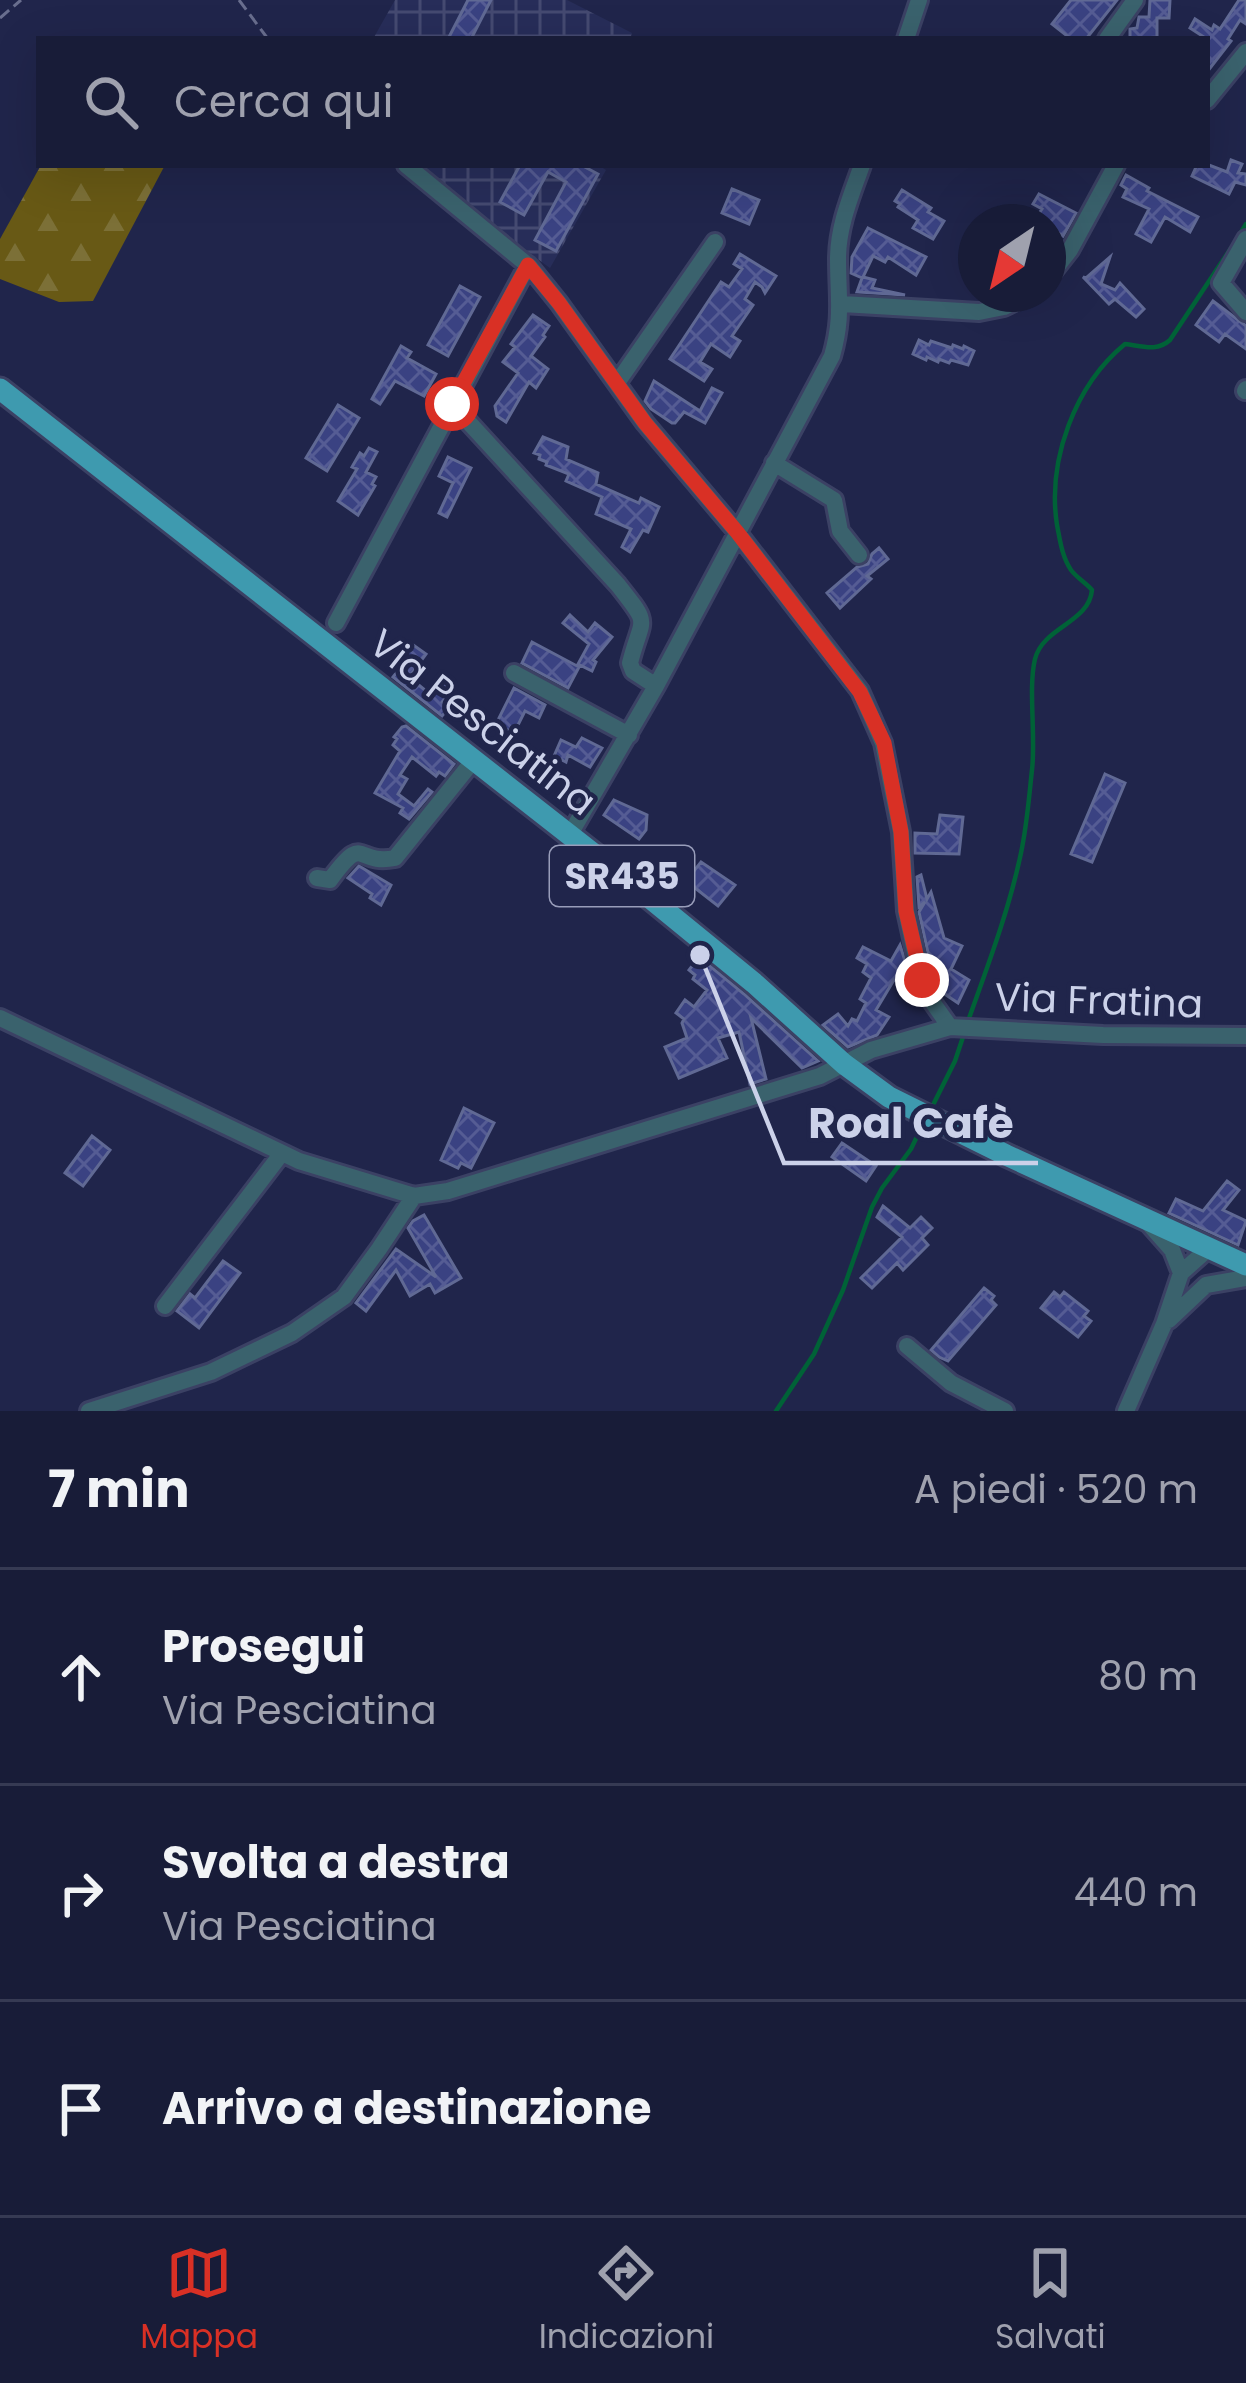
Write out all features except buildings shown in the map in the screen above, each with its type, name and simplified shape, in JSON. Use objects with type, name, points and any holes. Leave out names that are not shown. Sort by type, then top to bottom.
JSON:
[{"type":"main road","name":"Via Pesciatina","points":[[0,389],[738,970],[844,1064],[889,1096],[1246,1265]]},
{"type":"street","points":[[907,36],[919,0]]},
{"type":"street","points":[[1109,36],[1135,0]]},
{"type":"street","points":[[1210,96],[1246,52]]},
{"type":"street","points":[[410,168],[528,265],[645,423],[737,532],[860,692],[884,743],[901,832],[906,911],[919,970],[933,1003],[960,1028]]},
{"type":"street","points":[[569,836],[656,686],[832,356],[842,304],[838,259],[842,222],[861,168]]},
{"type":"street","points":[[1066,255],[1114,168]]},
{"type":"street","points":[[1246,239],[1221,283],[1246,312]]},
{"type":"street","points":[[616,383],[715,242]]},
{"type":"street","name":"Via Pesciatina","points":[[336,623],[528,265]]},
{"type":"street","points":[[842,304],[958,311]]},
{"type":"street","points":[[452,404],[639,611],[641,632],[629,663],[656,686]]},
{"type":"street","points":[[774,463],[834,500],[840,531],[859,555]]},
{"type":"street","points":[[514,673],[629,735]]},
{"type":"street","points":[[316,878],[330,880],[348,855],[358,852],[384,860],[395,858],[473,760]]},
{"type":"street","points":[[0,1018],[282,1154],[414,1196],[344,1297],[292,1333],[211,1372],[88,1411]]},
{"type":"street","name":"Via Fratina","points":[[414,1196],[448,1191],[820,1076],[871,1050],[960,1028],[1246,1036]]},
{"type":"street","points":[[165,1306],[282,1154]]},
{"type":"street","points":[[1142,1217],[1172,1250],[1181,1273]]},
{"type":"street","points":[[1126,1411],[1181,1273],[1209,1248]]},
{"type":"street","points":[[1206,1286],[1209,1248]]},
{"type":"street","points":[[1164,1324],[1206,1286],[1246,1278]]},
{"type":"street","points":[[907,1346],[951,1383],[1005,1411]]},
{"type":"path","points":[[0,18],[21,0]]},
{"type":"path","points":[[239,0],[266,36]]},
{"type":"shaded area","points":[[395,0],[567,0],[632,33],[631,36],[375,36]]},
{"type":"shaded area","points":[[422,168],[606,170],[550,268],[470,210]]},
{"type":"green space","points":[[39,168],[163,168],[93,301],[59,302],[0,279],[0,239]]},
{"type":"waterway","points":[[1237,239],[1246,224]]},
{"type":"waterway","points":[[968,1021],[1023,843],[1033,757],[1035,659],[1047,639],[1083,610],[1092,590],[1068,565],[1057,525],[1056,475],[1068,426],[1092,380],[1125,344],[1155,347],[1170,340],[1231,248]]},
{"type":"waterway","points":[[931,1109],[965,1031]]},
{"type":"waterway","points":[[776,1411],[814,1354],[872,1207],[923,1124]]},
{"type":"place","name":"Roal Cafè","points":[[700,955]]},
{"type":"route","points":[[452,404],[528,265],[645,423],[737,532],[860,692],[884,743],[901,832],[906,911],[922,980]]}]
